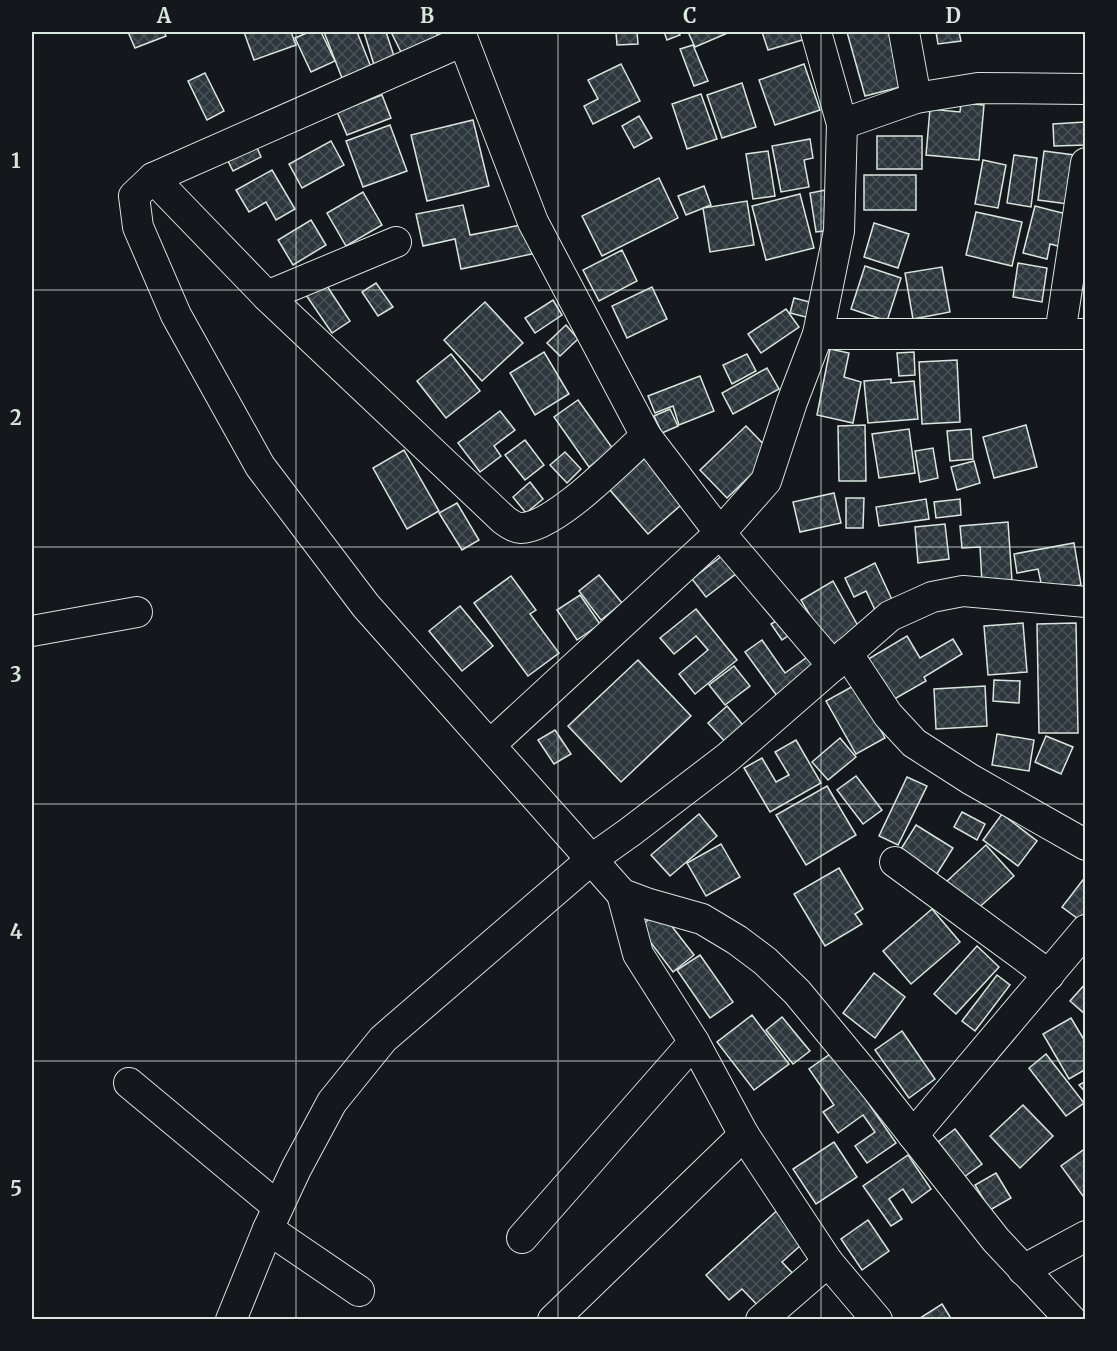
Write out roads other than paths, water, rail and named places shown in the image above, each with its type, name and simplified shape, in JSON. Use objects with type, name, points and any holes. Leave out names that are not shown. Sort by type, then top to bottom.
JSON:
[{"type":"street","points":[[490,745],[720,533],[766,481],[792,402],[818,334],[839,231],[842,124],[816,32]]},
{"type":"street","points":[[904,32],[916,98]]},
{"type":"street","points":[[877,1320],[828,1262],[744,1134],[694,1042],[638,954],[622,894],[366,606],[260,466],[176,315],[138,227],[134,196],[153,178],[461,36],[532,222],[646,436],[720,533],[840,659],[914,743],[970,779],[1086,845]]},
{"type":"street","points":[[842,124],[916,98],[978,88],[1086,89]]},
{"type":"street","points":[[818,334],[1073,334],[1086,163]]},
{"type":"street","points":[[153,178],[267,296],[504,520],[519,528],[538,524],[568,506],[646,436]]},
{"type":"street","points":[[267,296],[396,242]]},
{"type":"street","points":[[231,1320],[273,1218],[332,1102],[383,1039],[592,859],[727,758],[890,616],[932,597],[963,591],[1086,602]]},
{"type":"street","points":[[32,631],[137,612]]},
{"type":"street","points":[[895,862],[1049,975]]},
{"type":"street","points":[[622,894],[702,919],[737,940],[765,961],[797,992],[996,1240],[1071,1320]]},
{"type":"street","points":[[913,1135],[1086,930]]},
{"type":"street","points":[[522,1238],[694,1042]]},
{"type":"street","points":[[129,1083],[273,1218],[359,1291]]},
{"type":"street","points":[[553,1320],[744,1134]]},
{"type":"street","points":[[1023,1270],[1086,1236]]},
{"type":"street","points":[[761,1320],[828,1262]]}]
